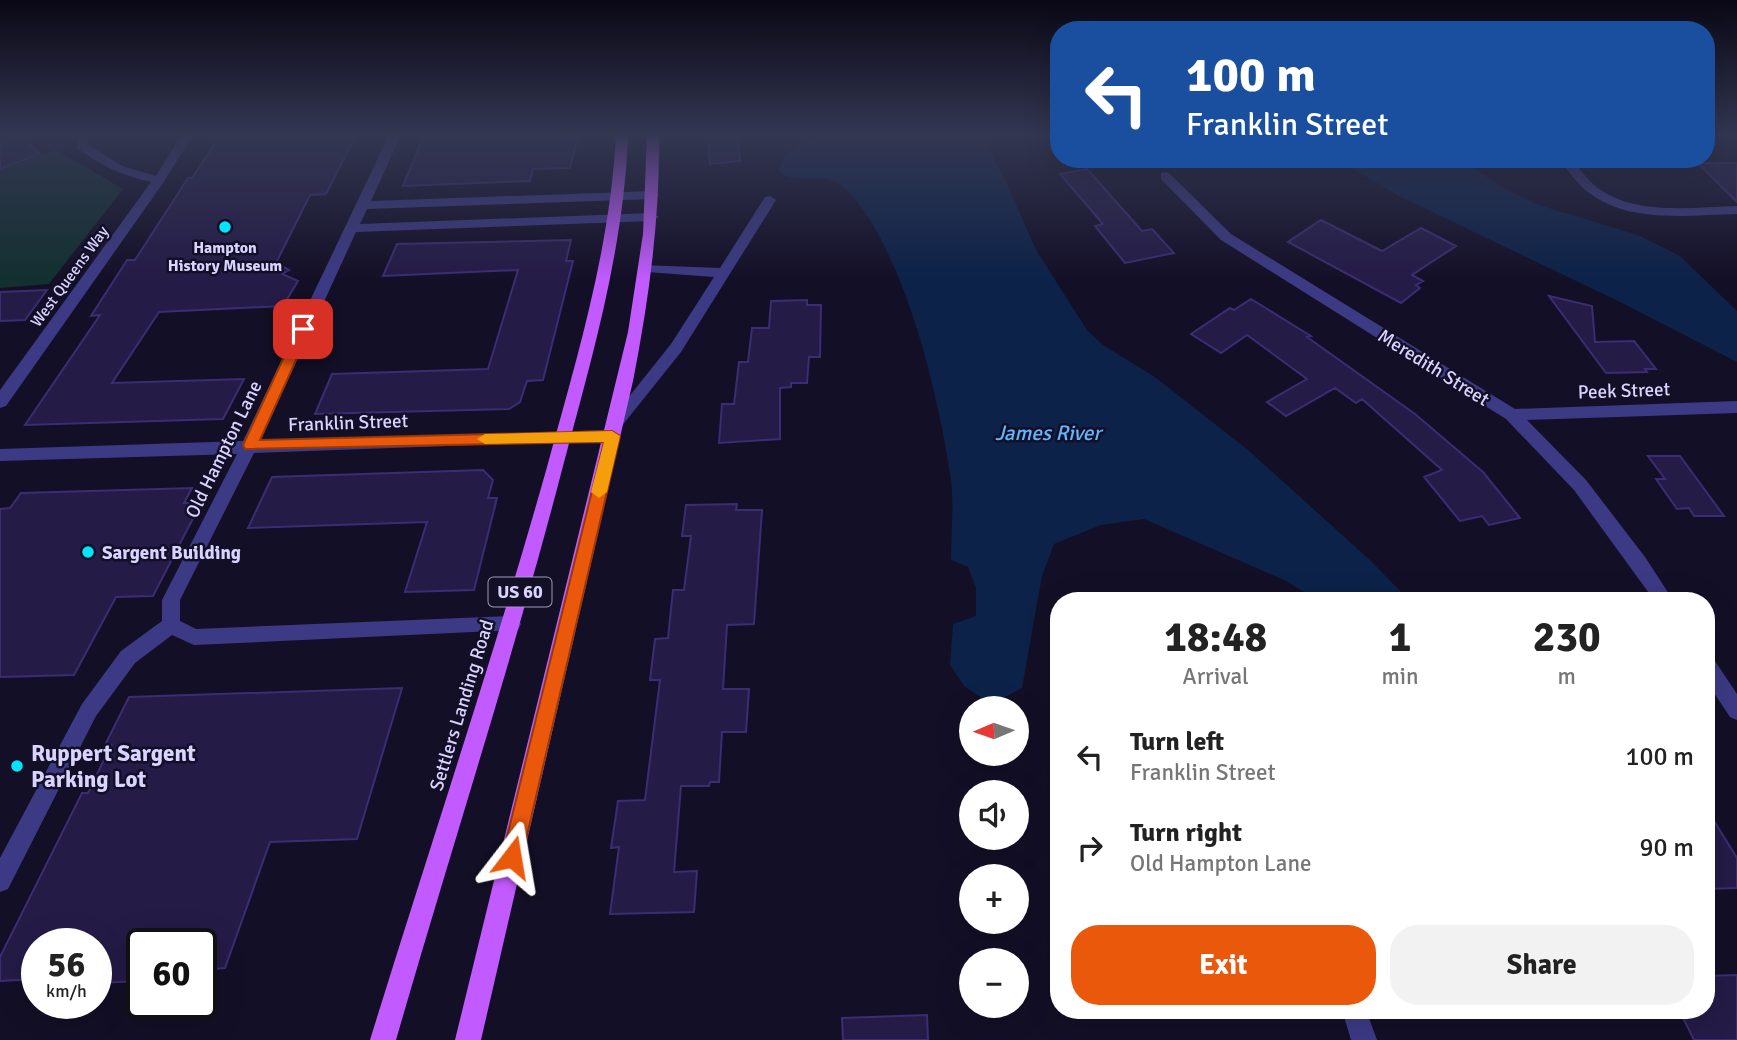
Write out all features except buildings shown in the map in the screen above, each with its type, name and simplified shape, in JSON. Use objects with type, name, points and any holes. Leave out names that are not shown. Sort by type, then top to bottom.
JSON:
[{"type":"main road","name":"Settlers Landing Road","points":[[383,1040],[511,624],[563,437],[600,300],[619,184]]},
{"type":"main road","name":"US 60","points":[[468,1040],[613,432],[647,268],[653,184]]},
{"type":"street","name":"West Queens Way","points":[[0,402],[156,184]]},
{"type":"street","name":"Old Hampton Lane","points":[[171,625],[171,600],[250,445],[372,184]]},
{"type":"street","name":"Meredith Street","points":[[1173,184],[1226,237],[1512,415],[1580,485],[1659,592]]},
{"type":"street","points":[[1587,184],[1602,197],[1620,205],[1649,209],[1737,210]]},
{"type":"street","points":[[362,205],[653,195]]},
{"type":"street","points":[[545,220],[553,198]]},
{"type":"street","points":[[613,432],[676,348],[770,200]]},
{"type":"street","points":[[351,228],[652,217]]},
{"type":"street","points":[[647,268],[725,273]]},
{"type":"street","name":"Peek Street","points":[[1512,415],[1737,407]]},
{"type":"street","name":"Franklin Street","points":[[0,455],[563,437],[613,432]]},
{"type":"street","points":[[0,881],[89,710],[128,657],[171,625],[194,637],[511,624]]},
{"type":"street","points":[[1715,678],[1737,711]]},
{"type":"street","points":[[1357,1019],[1364,1040]]},
{"type":"green space","points":[[0,184],[114,184],[123,189],[49,284],[0,288]]},
{"type":"water","name":"James River","points":[[838,184],[1007,184],[1036,250],[1087,330],[1103,345],[1155,377],[1248,450],[1371,561],[1401,592],[1304,592],[1282,579],[1144,519],[1101,525],[1054,544],[1042,576],[1022,688],[1007,696],[979,696],[965,687],[950,665],[953,624],[976,616],[976,588],[968,567],[951,560],[951,480],[938,408],[916,326],[902,286],[886,249],[867,216],[846,189]]},
{"type":"water","points":[[1378,184],[1497,184],[1539,205],[1638,235],[1680,256],[1737,311],[1737,362],[1618,301]]},
{"type":"slow traffic","points":[[485,439],[612,436],[599,492]]},
{"type":"place","name":"Hampton History Museum","points":[[225,227]]},
{"type":"place","name":"Sargent Building","points":[[88,552]]},
{"type":"place","name":"Ruppert Sargent Parking Lot","points":[[17,766]]},
{"type":"route","points":[[303,329],[250,445],[612,436],[512,857]]}]
